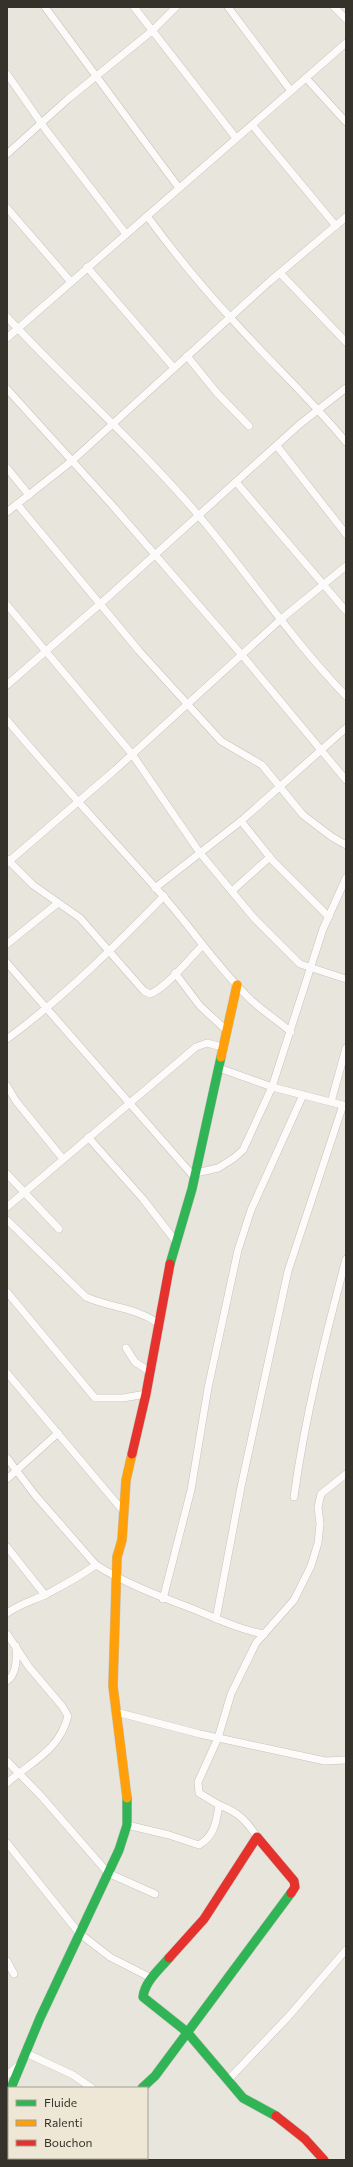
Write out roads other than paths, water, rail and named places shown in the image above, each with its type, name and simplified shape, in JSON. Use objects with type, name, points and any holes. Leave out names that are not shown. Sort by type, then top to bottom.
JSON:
[{"type":"street","points":[[46,7],[179,188]]},
{"type":"street","points":[[134,7],[236,138]]},
{"type":"street","points":[[7,154],[68,99],[152,31],[176,7]]},
{"type":"street","points":[[228,7],[291,91]]},
{"type":"street","points":[[334,7],[346,19]]},
{"type":"street","points":[[7,338],[236,138],[252,126],[346,42]]},
{"type":"street","points":[[7,74],[42,124],[126,234]]},
{"type":"street","points":[[306,78],[346,122]]},
{"type":"street","points":[[252,126],[298,178],[336,226]]},
{"type":"street","points":[[7,208],[71,282]]},
{"type":"street","points":[[147,216],[189,270],[230,318],[320,410],[346,442]]},
{"type":"street","points":[[7,512],[73,460],[187,356],[346,216]]},
{"type":"street","points":[[87,268],[174,368]]},
{"type":"street","points":[[280,273],[346,342]]},
{"type":"street","points":[[7,317],[113,425],[198,515],[280,620],[321,670],[346,696]]},
{"type":"street","points":[[187,356],[217,393],[249,426]]},
{"type":"street","points":[[7,388],[73,460],[242,655],[346,780]]},
{"type":"street","points":[[7,685],[100,604],[198,515],[346,388]]},
{"type":"street","points":[[277,446],[346,534]]},
{"type":"street","points":[[7,468],[29,495]]},
{"type":"street","points":[[236,482],[346,611]]},
{"type":"street","points":[[17,504],[186,705],[221,741],[262,765],[303,815],[332,837],[346,845]]},
{"type":"street","points":[[202,946],[175,973],[150,994],[144,991],[80,918],[33,885],[8,861],[78,802],[280,620],[346,566]]},
{"type":"street","points":[[7,605],[132,754],[200,853],[290,956],[300,964],[346,979]]},
{"type":"street","points":[[7,720],[78,802],[118,844],[155,888],[164,896],[202,946],[237,985],[252,1000],[291,1032]]},
{"type":"street","points":[[155,888],[241,821],[346,728]]},
{"type":"street","points":[[241,821],[270,857],[329,917]]},
{"type":"street","points":[[232,891],[270,857]]},
{"type":"street","points":[[195,1176],[218,1168],[234,1158],[243,1150],[272,1087],[329,917],[346,878]]},
{"type":"street","points":[[7,1039],[46,1009],[110,952],[164,896]]},
{"type":"street","points":[[7,944],[58,903]]},
{"type":"street","points":[[7,963],[128,1103],[195,1176]]},
{"type":"street","points":[[175,973],[200,1006],[226,1030]]},
{"type":"street","points":[[11,2087],[79,1933],[119,1850],[127,1825],[127,1801],[113,1686],[116,1578],[127,1473],[146,1394],[158,1323],[195,1176],[219,1068],[222,1047],[237,985]]},
{"type":"street","points":[[7,1207],[128,1103],[196,1048],[207,1043],[222,1047]]},
{"type":"street","points":[[331,1102],[346,1048]]},
{"type":"street","points":[[216,1619],[241,1486],[288,1271],[344,1106],[272,1087],[219,1068]]},
{"type":"street","points":[[7,1086],[16,1101],[63,1159]]},
{"type":"street","points":[[163,1599],[191,1490],[208,1388],[238,1250],[251,1210],[303,1095]]},
{"type":"street","points":[[88,1138],[143,1199],[177,1243]]},
{"type":"street","points":[[7,1174],[59,1229]]},
{"type":"street","points":[[7,1220],[86,1296],[96,1301],[144,1314],[158,1323]]},
{"type":"street","points":[[294,1497],[314,1380],[346,1259]]},
{"type":"street","points":[[7,1292],[95,1398],[123,1398],[146,1394]]},
{"type":"street","points":[[126,1348],[135,1362],[150,1372]]},
{"type":"street","points":[[7,1373],[124,1512]]},
{"type":"street","points":[[7,1479],[17,1472],[58,1433]]},
{"type":"street","points":[[7,1458],[17,1472],[96,1564],[116,1578],[163,1599],[243,1630],[264,1634]]},
{"type":"street","points":[[143,2087],[155,2076],[295,1887],[294,1880],[243,1818],[232,1810],[219,1805],[199,1793],[198,1782],[218,1738],[231,1694],[256,1643],[294,1600],[311,1566],[318,1543],[320,1524],[318,1507],[321,1494],[346,1474]]},
{"type":"street","points":[[7,1548],[45,1595]]},
{"type":"street","points":[[7,1613],[22,1603],[45,1595],[76,1579],[96,1564]]},
{"type":"street","points":[[7,1634],[16,1645],[29,1667],[62,1706],[68,1716],[66,1725],[54,1747],[19,1772],[7,1783]]},
{"type":"street","points":[[7,1681],[14,1671],[17,1658],[16,1645]]},
{"type":"street","points":[[116,1712],[218,1738],[325,1761],[346,1760]]},
{"type":"street","points":[[7,1761],[19,1772],[108,1873],[155,1894]]},
{"type":"street","points":[[127,1825],[169,1835],[199,1845],[207,1840],[215,1829],[219,1805]]},
{"type":"street","points":[[258,1837],[204,1919],[151,1978],[144,1989],[143,1997],[187,2032],[243,2098],[282,2120],[306,2139],[324,2160]]},
{"type":"street","points":[[8,1847],[79,1933],[110,1957],[151,1978]]},
{"type":"street","points":[[228,2080],[288,2017],[346,1950]]},
{"type":"street","points":[[7,1961],[14,1974]]},
{"type":"street","points":[[26,2053],[73,2075],[91,2087]]},
{"type":"street","points":[[8,2073],[22,2063]]}]
